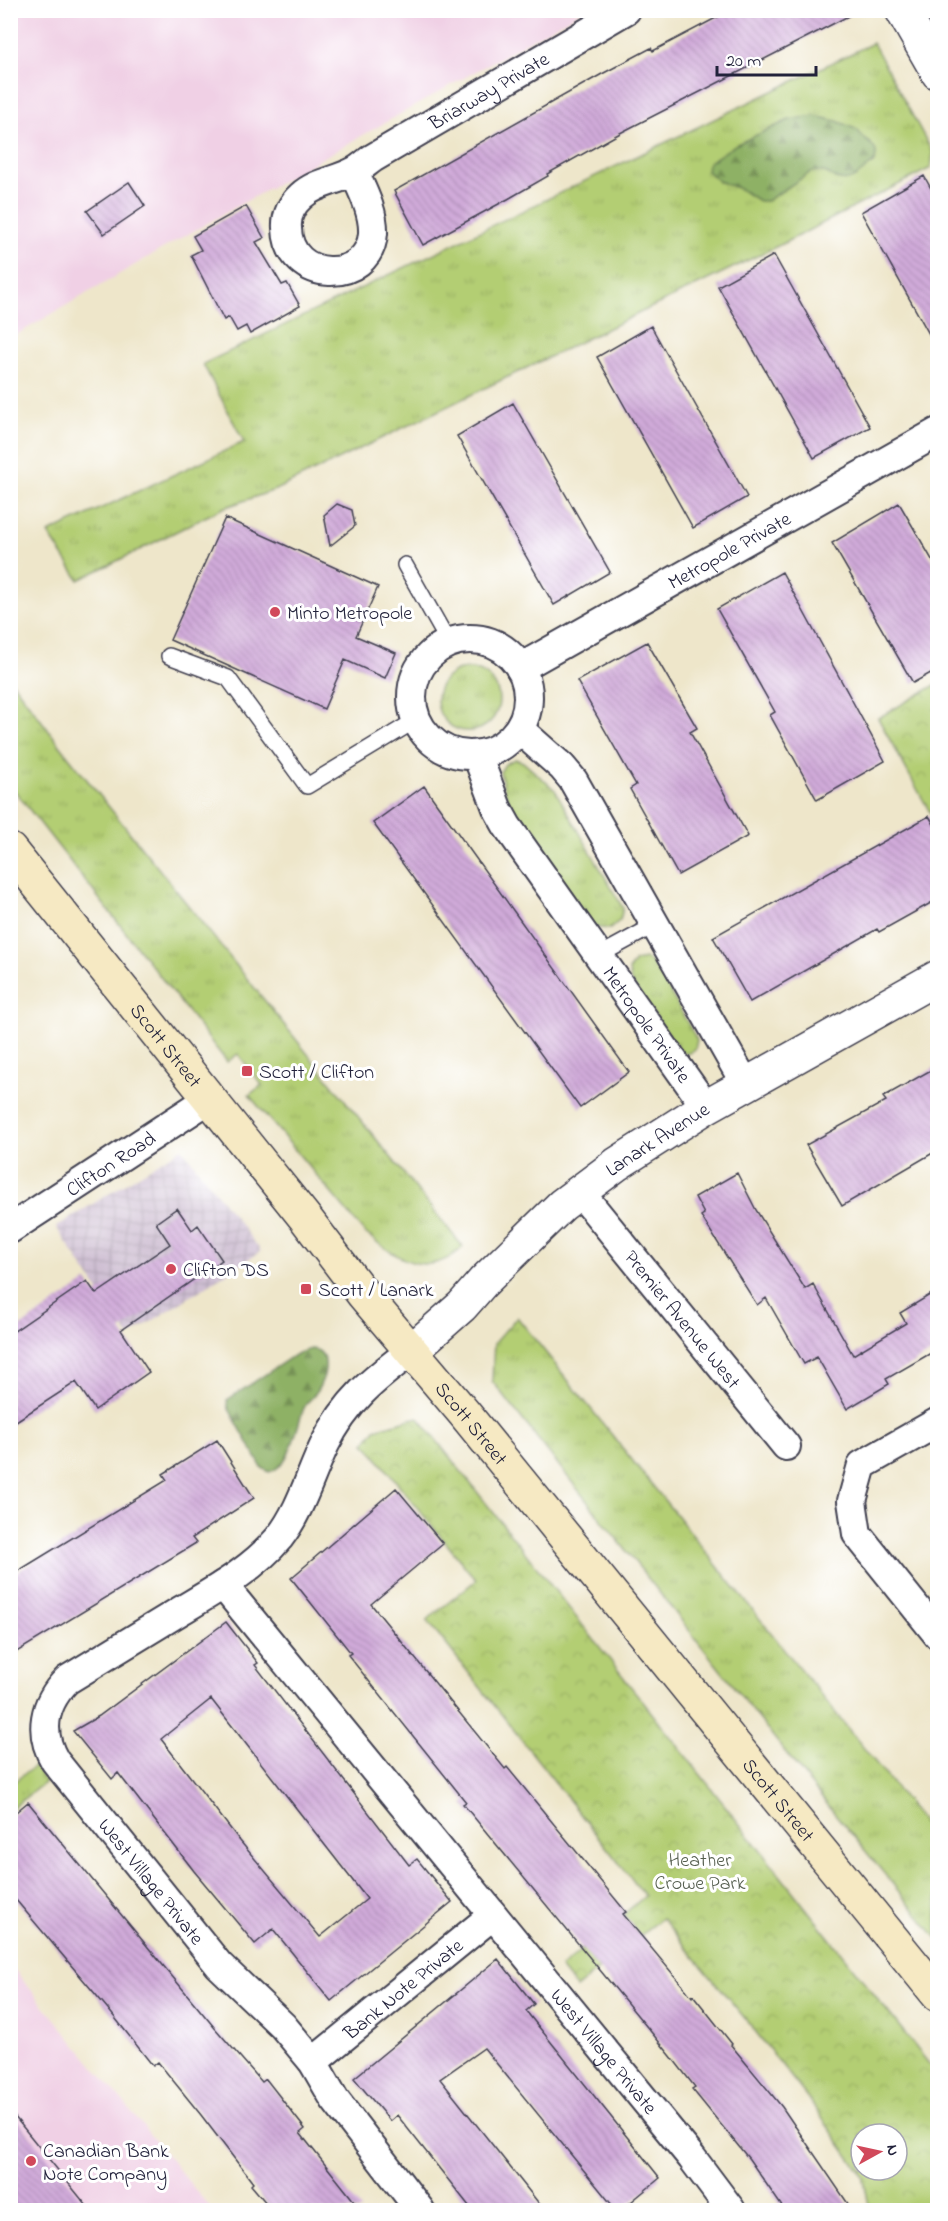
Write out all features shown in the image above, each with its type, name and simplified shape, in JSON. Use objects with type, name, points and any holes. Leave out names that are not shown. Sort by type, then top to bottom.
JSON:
[{"type":"main road","name":"Scott Street","points":[[10,850],[306,1219],[363,1294],[464,1413],[938,1995]]},
{"type":"street","name":"Briarway Private","points":[[354,172],[373,158],[626,10]]},
{"type":"street","points":[[902,10],[938,74]]},
{"type":"street","name":"Metropole Private","points":[[520,668],[938,432]]},
{"type":"street","points":[[481,640],[497,646],[510,655],[520,668],[526,682],[528,699],[526,715],[519,729],[508,742],[494,751],[477,755],[462,755],[441,747],[424,733],[416,720],[412,705],[417,675],[425,661],[450,643],[481,640]]},
{"type":"street","points":[[519,729],[562,767],[573,780],[746,1085]]},
{"type":"street","name":"Metropole Private","points":[[477,755],[497,808],[507,826],[706,1107]]},
{"type":"street","name":"Lanark Avenue","points":[[411,1351],[462,1306],[551,1215],[579,1191],[617,1164],[706,1107],[938,977]]},
{"type":"street","name":"Clifton Road","points":[[10,1229],[209,1099]]},
{"type":"street","name":"Premier Avenue West","points":[[579,1191],[786,1446]]},
{"type":"street","name":"West Village Private","points":[[411,1351],[365,1387],[341,1417],[326,1443],[295,1515],[256,1562],[223,1585],[67,1680],[55,1692],[49,1704],[45,1734],[48,1750],[54,1761],[219,1965],[283,2026],[313,2062],[334,2100],[420,2211]]},
{"type":"street","points":[[938,1422],[862,1465],[852,1501],[857,1534],[938,1635]]},
{"type":"street","name":"West Village Private","points":[[223,1585],[692,2158],[731,2211]]},
{"type":"street","name":"Bank Note Private","points":[[313,2062],[493,1915]]},
{"type":"lane","points":[[405,565],[450,643]]},
{"type":"lane","points":[[169,656],[228,678],[307,786],[416,720]]},
{"type":"lane","points":[[598,956],[655,925]]},
{"type":"shaded area","points":[[10,11],[582,11],[155,253],[11,338]]},
{"type":"shaded area","points":[[182,1148],[261,1251],[129,1336],[56,1227]]},
{"type":"shaded area","points":[[10,1965],[13,1968],[212,2210],[11,2210]]},
{"type":"green space","points":[[873,43],[933,153],[931,168],[786,242],[275,490],[223,508],[79,580],[48,533],[244,442],[203,364]]},
{"type":"green space","points":[[814,116],[837,121],[858,130],[875,149],[876,157],[873,163],[848,180],[836,179],[820,171],[811,172],[767,201],[759,201],[740,189],[718,181],[707,171],[708,163],[735,145],[789,120]]},
{"type":"green space","points":[[468,669],[490,678],[499,700],[490,722],[468,731],[446,722],[437,700],[446,678]]},
{"type":"green space","points":[[10,679],[68,756],[463,1247],[437,1263],[424,1264],[412,1262],[388,1250],[364,1232],[249,1095],[262,1085],[238,1054],[227,1062],[11,786]]},
{"type":"green space","points":[[937,684],[937,825],[878,718]]},
{"type":"green space","points":[[515,759],[523,762],[555,790],[623,908],[620,920],[610,929],[592,927],[514,816],[500,772],[505,764]]},
{"type":"green space","points":[[646,959],[655,965],[697,1040],[695,1049],[689,1053],[681,1052],[631,982],[629,970],[635,961]]},
{"type":"green space","points":[[517,1317],[937,1839],[937,1938],[817,1792],[492,1381],[494,1343]]},
{"type":"green space","points":[[315,1349],[323,1356],[324,1376],[318,1390],[305,1406],[288,1454],[277,1468],[269,1472],[262,1468],[228,1407],[227,1400],[296,1354]]},
{"type":"green space","name":"Heather Crowe Park","points":[[418,1417],[937,2074],[937,2210],[870,2210],[864,2182],[909,2182],[909,2122],[849,2122],[849,2156],[810,2101],[748,2022],[662,1918],[576,1988],[560,1968],[645,1896],[427,1620],[476,1580],[365,1443],[375,1429]]},
{"type":"green space","points":[[35,1766],[45,1782],[11,1809],[11,1784]]},
{"type":"building","points":[[731,10],[860,10],[622,132],[508,199],[423,245],[394,191],[602,74],[651,48],[653,51]]},
{"type":"building","points":[[924,176],[938,201],[938,350],[861,212]]},
{"type":"building","points":[[129,182],[145,206],[104,234],[87,211]]},
{"type":"building","points":[[246,206],[264,238],[256,242],[282,285],[287,283],[300,306],[250,334],[246,326],[237,331],[229,317],[224,320],[191,255],[201,250],[193,236]]},
{"type":"building","points":[[774,255],[870,427],[814,458],[718,286]]},
{"type":"building","points":[[651,326],[747,497],[693,528],[597,357]]},
{"type":"building","points":[[513,403],[610,572],[554,605],[457,436]]},
{"type":"building","points":[[899,503],[938,570],[938,669],[913,683],[832,543]]},
{"type":"building","points":[[337,504],[352,510],[355,526],[330,546],[324,515]]},
{"type":"building","name":"Minto Metropole","points":[[225,518],[378,587],[356,636],[396,653],[385,678],[345,660],[324,709],[170,640]]},
{"type":"building","points":[[782,572],[885,761],[817,800],[770,715],[775,712],[717,609]]},
{"type":"building","points":[[647,642],[697,728],[690,732],[748,836],[678,875],[630,789],[636,785],[577,681]]},
{"type":"building","points":[[424,786],[629,1072],[580,1108],[373,823]]},
{"type":"building","points":[[929,816],[938,831],[938,899],[879,932],[877,929],[750,1002],[713,937]]},
{"type":"building","points":[[938,1066],[938,1150],[842,1206],[806,1145],[886,1101],[883,1097]]},
{"type":"building","points":[[737,1173],[756,1210],[805,1289],[813,1284],[853,1355],[906,1323],[900,1313],[938,1290],[938,1349],[886,1379],[889,1384],[847,1409],[817,1357],[804,1364],[766,1298],[757,1305],[701,1216],[704,1214],[695,1197]]},
{"type":"building","points":[[177,1208],[192,1230],[198,1225],[222,1260],[121,1330],[149,1372],[95,1410],[76,1382],[10,1425],[10,1334],[87,1281],[96,1294],[170,1244],[156,1223]]},
{"type":"building","points":[[217,1440],[254,1498],[192,1538],[196,1543],[10,1656],[10,1576],[167,1480],[163,1474]]},
{"type":"building","points":[[396,1488],[443,1544],[371,1604],[505,1769],[507,1767],[626,1912],[623,1914],[732,2044],[782,2107],[853,2211],[785,2211],[749,2159],[692,2089],[695,2087],[463,1804],[466,1802],[348,1655],[351,1653],[291,1578]]},
{"type":"building","points":[[226,1622],[258,1663],[255,1665],[409,1865],[417,1859],[452,1902],[331,2001],[273,1929],[255,1944],[194,1871],[118,1773],[112,1779],[73,1731],[99,1716]],"holes":[[[211,1699],[367,1899],[320,1937],[240,1841],[161,1739]]]},
{"type":"building","points":[[28,1802],[214,2027],[262,2082],[266,2079],[305,2129],[300,2133],[362,2211],[273,2211],[158,2062],[153,2066],[10,1893],[10,1817]]},
{"type":"building","points":[[498,1959],[534,2004],[526,2011],[660,2178],[620,2211],[617,2211],[484,2048],[440,2079],[545,2211],[473,2211],[397,2115],[390,2121],[354,2078]]},
{"type":"building","name":"Canadian Bank Note Company","points":[[10,2111],[91,2211],[10,2211]]},
{"type":"place","name":"Minto Metropole","points":[[275,612]]},
{"type":"place","name":"Scott / Clifton","points":[[247,1071]]},
{"type":"place","name":"Clifton DS","points":[[171,1269]]},
{"type":"place","name":"Scott / Lanark","points":[[306,1289]]},
{"type":"place","name":"Canadian Bank Note Company","points":[[31,2161]]}]
